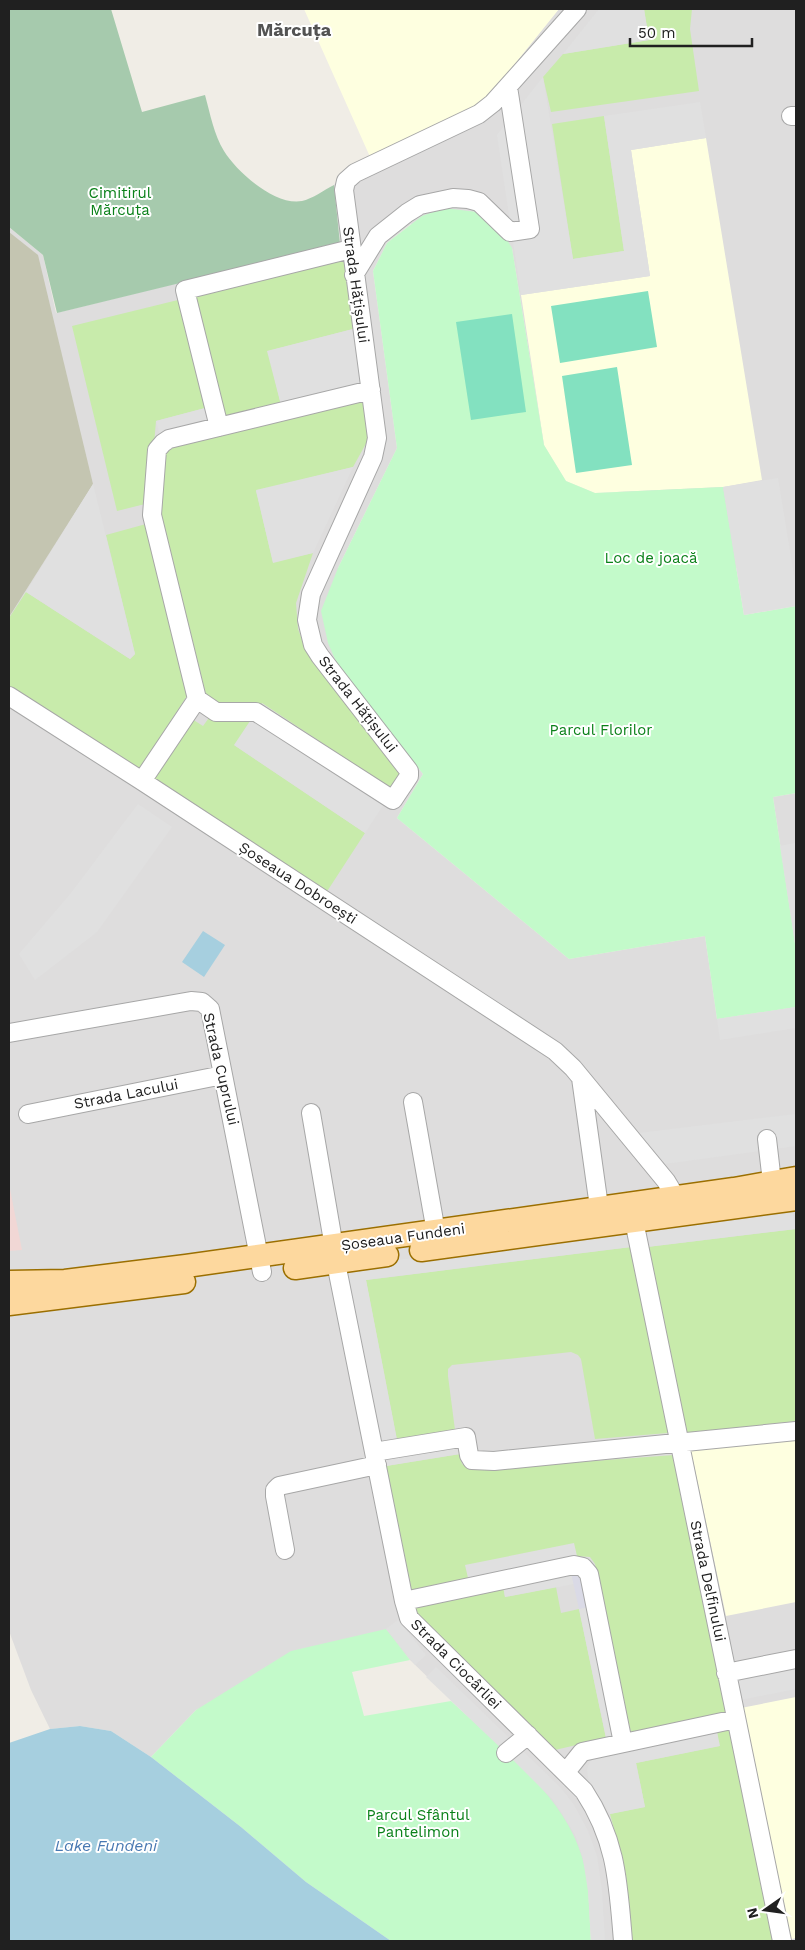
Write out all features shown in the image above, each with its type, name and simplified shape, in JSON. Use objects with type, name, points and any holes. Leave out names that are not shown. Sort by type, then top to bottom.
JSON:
[{"type":"main road","name":"Șoseaua Fundeni","points":[[335,1255],[436,1232],[600,1217],[634,1221],[675,1206],[772,1182],[796,1178]]},
{"type":"main road","name":"Șoseaua Fundeni","points":[[9,1282],[65,1281],[261,1264],[675,1206],[796,1200]]},
{"type":"main road","name":"Șoseaua Fundeni","points":[[9,1304],[261,1264]]},
{"type":"street","points":[[354,274],[378,236],[420,205],[453,198],[468,199],[479,202],[510,232],[530,230],[508,87],[577,9]]},
{"type":"street","name":"Strada Hățișului","points":[[197,700],[216,712],[256,712],[393,800],[409,776],[407,768],[320,656],[313,645],[306,620],[308,606],[316,581],[374,452],[376,438],[371,390],[350,249],[344,190],[346,181],[356,173],[478,114],[493,103],[508,87]]},
{"type":"street","points":[[219,427],[186,290],[350,249]]},
{"type":"street","points":[[142,781],[197,700],[152,515],[158,450],[169,439],[371,390]]},
{"type":"street","name":"Șoseaua Dobroești","points":[[9,696],[545,1044],[566,1060],[666,1181],[675,1206]]},
{"type":"street","name":"Strada Cuprului","points":[[9,1033],[191,1001],[202,1002],[210,1009],[261,1264]]},
{"type":"street","name":"Strada Lacului","points":[[28,1114],[223,1075]]},
{"type":"street","points":[[581,1078],[600,1217]]},
{"type":"street","points":[[413,1102],[436,1232]]},
{"type":"street","name":"Strada Ciocârliei","points":[[311,1113],[335,1255],[404,1601],[409,1618],[584,1791],[596,1810],[608,1836],[618,1887],[623,1941]]},
{"type":"street","points":[[767,1139],[772,1182]]},
{"type":"street","name":"Strada Delfinului","points":[[634,1221],[782,1941]]},
{"type":"street","points":[[285,1550],[275,1496],[275,1490],[278,1486],[376,1458],[466,1437],[469,1455],[472,1460],[479,1461],[796,1431]]},
{"type":"street","points":[[404,1601],[574,1565],[583,1567],[589,1574],[623,1743]]},
{"type":"street","points":[[726,1673],[796,1659]]},
{"type":"street","points":[[566,1772],[582,1752],[736,1720]]},
{"type":"street","points":[[506,1753],[528,1735]]},
{"type":"shaded area","points":[[304,9],[559,9],[484,102],[371,159]]},
{"type":"shaded area","points":[[559,9],[796,9],[796,606],[544,445],[512,248],[411,224],[387,243],[373,271],[397,448],[338,568],[338,666],[423,774],[397,818],[569,959],[705,936],[717,1019],[796,1007],[796,1941],[591,1941],[588,1891],[506,1753],[410,1660],[386,1630],[196,1710],[151,1757],[111,1731],[80,1726],[50,1729],[31,1690],[9,1631],[9,227],[43,255],[56,313],[340,243],[334,185],[348,170],[484,102]]},
{"type":"shaded area","points":[[599,9],[644,9],[649,40],[563,54]]},
{"type":"shaded area","points":[[543,77],[573,259],[624,251],[604,116],[700,102],[706,138],[631,150],[650,276],[521,295],[497,135]]},
{"type":"shaded area","points":[[706,138],[762,480],[723,487],[595,493],[566,481],[544,445],[521,295],[650,276],[631,150]]},
{"type":"shaded area","points":[[9,232],[38,255],[93,484],[9,617]]},
{"type":"shaded area","points":[[353,329],[362,385],[281,405],[267,351]]},
{"type":"shaded area","points":[[209,407],[213,422],[160,436],[156,421]]},
{"type":"shaded area","points":[[353,467],[313,553],[273,563],[256,490]]},
{"type":"shaded area","points":[[778,478],[796,588],[796,606],[744,615],[723,487]]},
{"type":"shaded area","points":[[93,484],[135,654],[130,659],[26,592]]},
{"type":"shaded area","points":[[262,703],[393,790],[365,833],[234,745]]},
{"type":"shaded area","points":[[796,793],[796,950],[773,797]]},
{"type":"shaded area","points":[[138,804],[172,827],[97,932],[35,980],[19,954],[71,893]]},
{"type":"shaded area","points":[[796,843],[796,950],[780,846]]},
{"type":"shaded area","points":[[796,1007],[796,1028],[720,1040],[717,1019]]},
{"type":"shaded area","points":[[796,1114],[796,1146],[665,1164],[639,1133]]},
{"type":"shaded area","points":[[9,1184],[22,1250],[9,1251]]},
{"type":"shaded area","points":[[793,1213],[796,1229],[647,1247],[644,1231]]},
{"type":"shaded area","points":[[628,1233],[631,1247],[366,1280],[397,1440],[380,1443],[346,1266]]},
{"type":"shaded area","points":[[457,1438],[460,1454],[386,1466],[383,1451]]},
{"type":"shaded area","points":[[796,1439],[796,1602],[726,1616],[691,1451]]},
{"type":"shaded area","points":[[574,1543],[577,1556],[468,1578],[465,1565]]},
{"type":"shaded area","points":[[576,1572],[582,1576],[588,1607],[579,1609],[571,1573]]},
{"type":"shaded area","points":[[571,1573],[574,1584],[505,1597],[503,1586]]},
{"type":"shaded area","points":[[588,1607],[616,1736],[606,1738],[579,1609]]},
{"type":"shaded area","points":[[398,1620],[426,1655],[415,1665],[386,1629]]},
{"type":"shaded area","points":[[436,1667],[561,1788],[574,1805],[588,1831],[597,1856],[602,1891],[605,1941],[591,1941],[588,1891],[583,1859],[575,1835],[561,1812],[553,1800],[506,1753],[426,1677]]},
{"type":"shaded area","points":[[796,1667],[796,1689],[740,1700],[736,1679]]},
{"type":"shaded area","points":[[796,1697],[796,1938],[788,1940],[741,1708]]},
{"type":"shaded area","points":[[717,1732],[720,1746],[636,1763],[645,1807],[610,1814],[588,1778],[587,1769],[590,1761],[597,1757]]},
{"type":"green space","name":"Cimitirul Mărcuța","points":[[9,9],[111,9],[142,112],[205,95],[215,131],[224,151],[238,168],[258,186],[280,198],[302,201],[334,185],[340,244],[57,313],[43,255],[9,227]]},
{"type":"green space","points":[[644,9],[692,9],[690,29],[699,91],[551,112],[543,77],[563,54],[649,40]]},
{"type":"green space","points":[[604,116],[624,251],[573,259],[552,124]]},
{"type":"green space","name":"Parcul Florilor","points":[[444,208],[477,212],[501,230],[512,248],[544,445],[566,481],[595,493],[723,487],[744,615],[796,606],[796,793],[773,797],[796,950],[796,1007],[717,1019],[705,936],[569,959],[397,818],[423,774],[338,666],[328,643],[321,611],[338,568],[397,448],[373,271],[387,243],[422,216]]},
{"type":"green space","points":[[343,257],[353,329],[268,351],[281,405],[224,419],[194,296]]},
{"type":"green space","points":[[648,291],[657,347],[560,363],[551,306]]},
{"type":"green space","points":[[182,299],[209,407],[156,421],[149,503],[117,511],[72,326]]},
{"type":"green space","points":[[512,314],[526,412],[471,420],[456,322]]},
{"type":"green space","points":[[617,367],[632,465],[576,473],[562,376]]},
{"type":"green space","points":[[363,396],[368,440],[353,467],[256,491],[273,562],[313,553],[296,603],[298,629],[307,653],[404,774],[393,790],[234,745],[365,833],[326,893],[153,780],[192,719],[203,726],[211,715],[161,513],[164,455],[168,448]]},
{"type":"green space","points":[[146,524],[187,696],[139,770],[9,686],[9,618],[26,592],[130,659],[135,654],[106,535]]},
{"type":"green space","points":[[796,1229],[796,1421],[687,1434],[647,1247]]},
{"type":"green space","points":[[631,1247],[668,1433],[595,1439],[581,1359],[578,1355],[571,1352],[452,1365],[448,1369],[448,1376],[455,1430],[397,1440],[366,1280]]},
{"type":"green space","points":[[460,1454],[462,1464],[472,1470],[674,1455],[727,1713],[631,1733],[595,1564],[590,1557],[577,1556],[468,1578],[413,1596],[386,1466]]},
{"type":"green space","points":[[503,1586],[505,1597],[556,1587],[561,1613],[579,1609],[606,1738],[555,1750],[416,1616],[413,1604]]},
{"type":"green space","name":"Parcul Sfântul Pantelimon","points":[[386,1629],[410,1660],[352,1672],[364,1716],[451,1701],[508,1753],[545,1792],[573,1834],[582,1857],[586,1878],[591,1941],[391,1941],[306,1882],[241,1827],[151,1757],[196,1710],[291,1651]]},
{"type":"green space","points":[[731,1729],[775,1941],[630,1941],[626,1874],[610,1814],[645,1807],[636,1763],[719,1746],[717,1732]]},
{"type":"water","points":[[203,931],[225,945],[204,977],[182,962]]},
{"type":"water","name":"Lake Fundeni","points":[[80,1726],[111,1731],[151,1757],[241,1827],[306,1882],[391,1941],[9,1941],[9,1743],[50,1729]]},
{"type":"district","name":"Mărcuța","points":[[294,30]]},
{"type":"park label","name":"Loc de joacă","points":[[651,558]]}]
